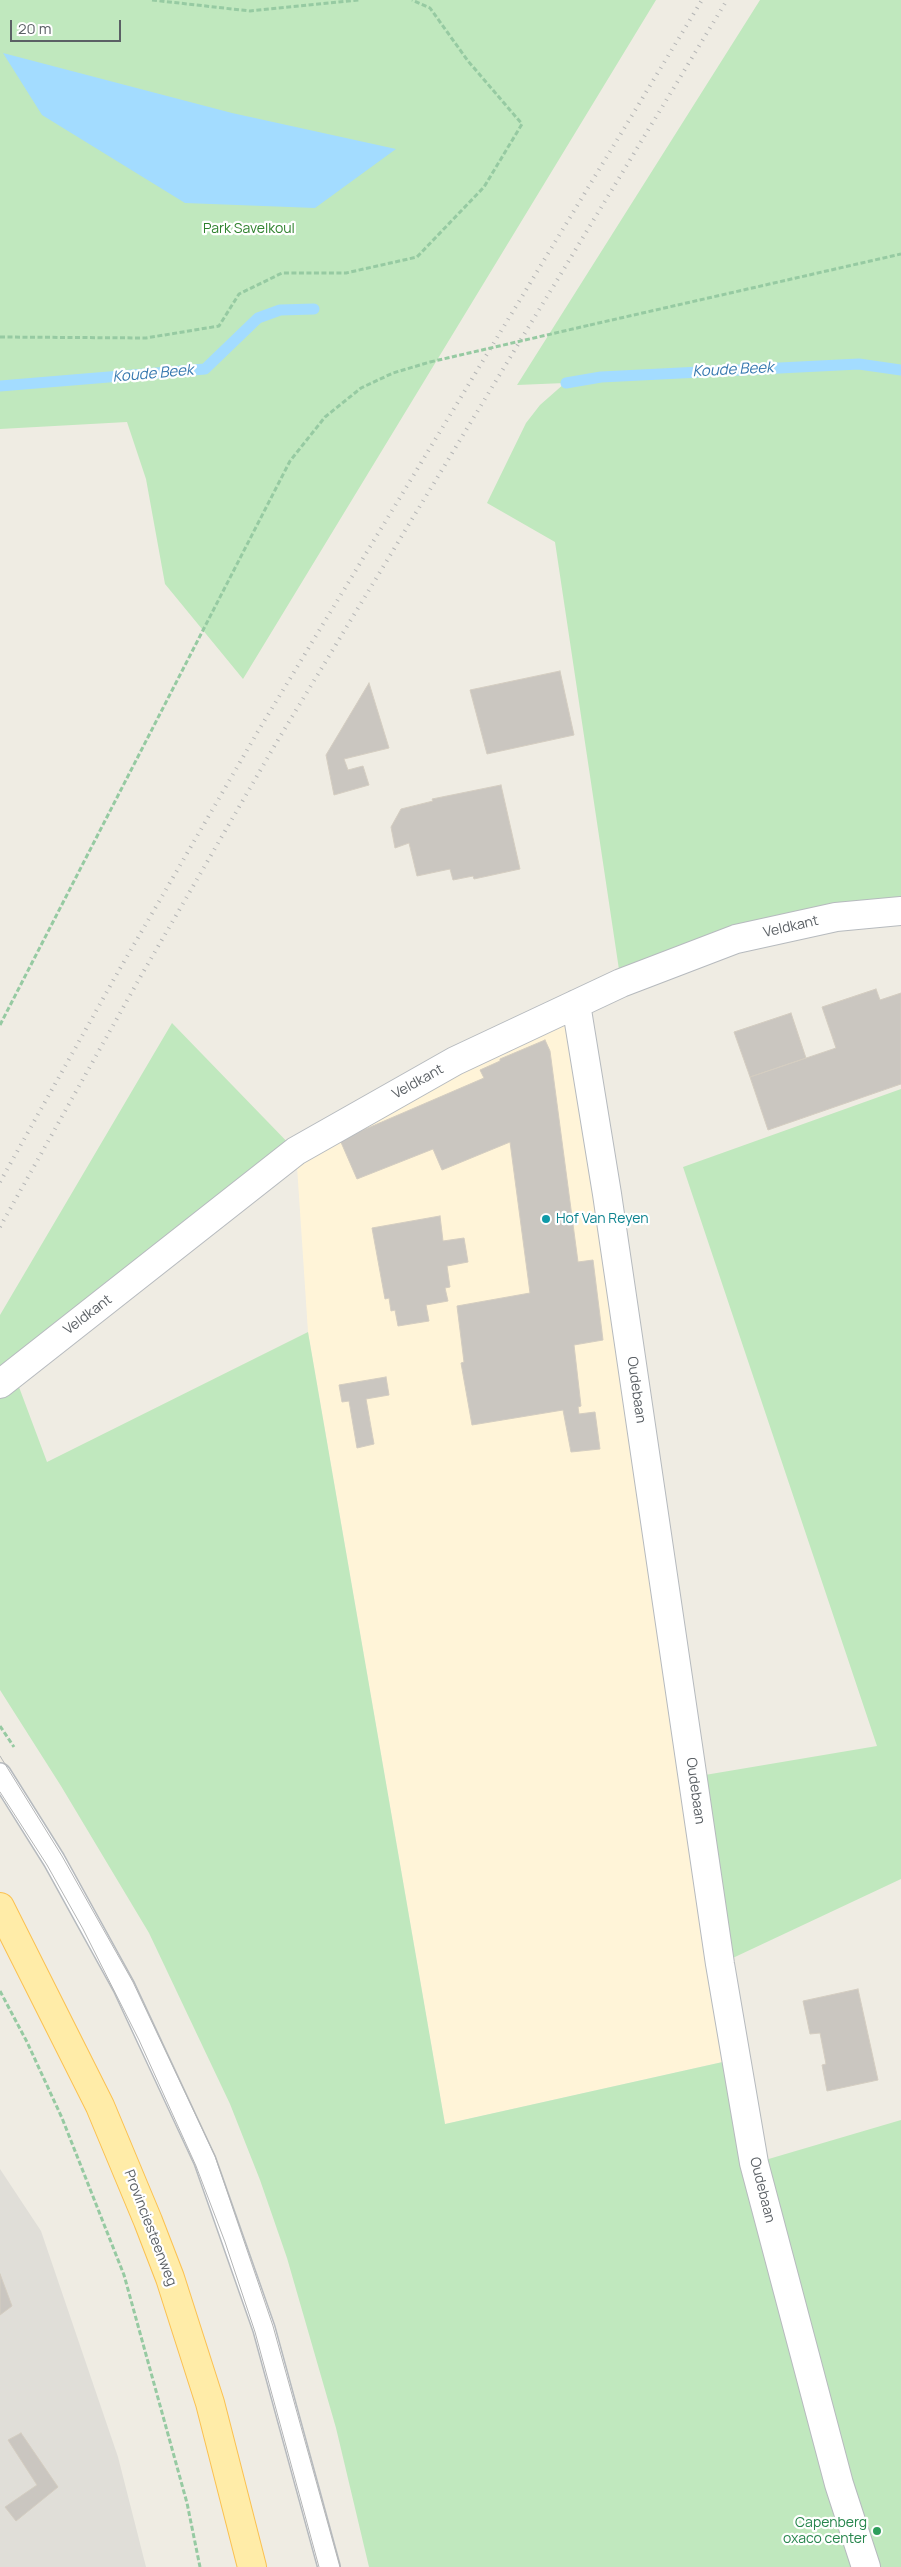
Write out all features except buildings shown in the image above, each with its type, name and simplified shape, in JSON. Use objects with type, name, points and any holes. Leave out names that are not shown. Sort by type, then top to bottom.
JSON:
[{"type":"main road","name":"Provinciesteenweg","points":[[0,1906],[100,2106],[148,2221],[176,2296],[210,2403],[252,2567]]},
{"type":"street","name":"Veldkant","points":[[0,1384],[296,1152],[455,1061],[621,983],[736,939],[836,917],[901,911]]},
{"type":"street","name":"Oudebaan","points":[[576,1004],[610,1214],[720,1964],[754,2163],[839,2484],[866,2567]]},
{"type":"lane","points":[[0,1774],[54,1860],[120,1979],[205,2161],[264,2329],[329,2567]]},
{"type":"path","points":[[152,0],[250,11],[359,0]]},
{"type":"path","points":[[0,337],[146,338],[219,326],[239,294],[282,273],[346,273],[417,257],[484,187],[522,124],[468,61],[430,8],[412,0]]},
{"type":"path","points":[[0,1025],[290,461],[325,417],[361,388],[393,373],[430,362],[901,254]]},
{"type":"path","points":[[0,1991],[27,2042],[62,2118],[124,2275],[182,2486],[200,2567]]},
{"type":"shaded area","points":[[576,1004],[736,2059],[445,2124],[308,1332],[296,1151]]},
{"type":"shaded area","points":[[0,2169],[41,2231],[118,2457],[146,2567],[0,2567]]},
{"type":"green space","name":"Park Savelkoul","points":[[0,0],[656,0],[243,679],[165,584],[146,479],[127,422],[0,429]]},
{"type":"green space","points":[[760,0],[901,0],[901,911],[836,917],[621,983],[555,542],[487,503],[526,423],[540,405],[565,383],[517,385]]},
{"type":"green space","points":[[172,1023],[296,1151],[13,1371],[47,1462],[308,1332],[445,2124],[736,2059],[755,2163],[901,2120],[901,2567],[369,2567],[336,2428],[287,2258],[260,2180],[230,2104],[149,1933],[61,1786],[0,1690],[0,1315]]},
{"type":"green space","points":[[901,1089],[901,1879],[720,1964],[693,1777],[877,1746],[683,1167]]},
{"type":"water","points":[[3,53],[232,113],[396,149],[315,208],[185,203],[42,115]]},
{"type":"waterway","name":"Koude Beek","points":[[0,386],[205,369],[258,318],[280,310],[314,309]]},
{"type":"waterway","name":"Koude Beek","points":[[566,383],[601,377],[859,364],[901,370]]},
{"type":"tram line","points":[[0,1756],[62,1856],[133,1982],[215,2156],[273,2326],[340,2567]]},
{"type":"tram line","points":[[0,1792],[47,1865],[83,1929],[139,2040],[196,2166],[225,2242],[255,2332],[319,2567]]},
{"type":"railway","points":[[0,1182],[118,972],[257,733],[702,0]]},
{"type":"railway","points":[[0,1227],[138,981],[275,745],[727,0]]},
{"type":"place","name":"Hof Van Reyen","points":[[546,1219]]},
{"type":"place","name":"Capenberg oxaco center","points":[[877,2531]]}]
